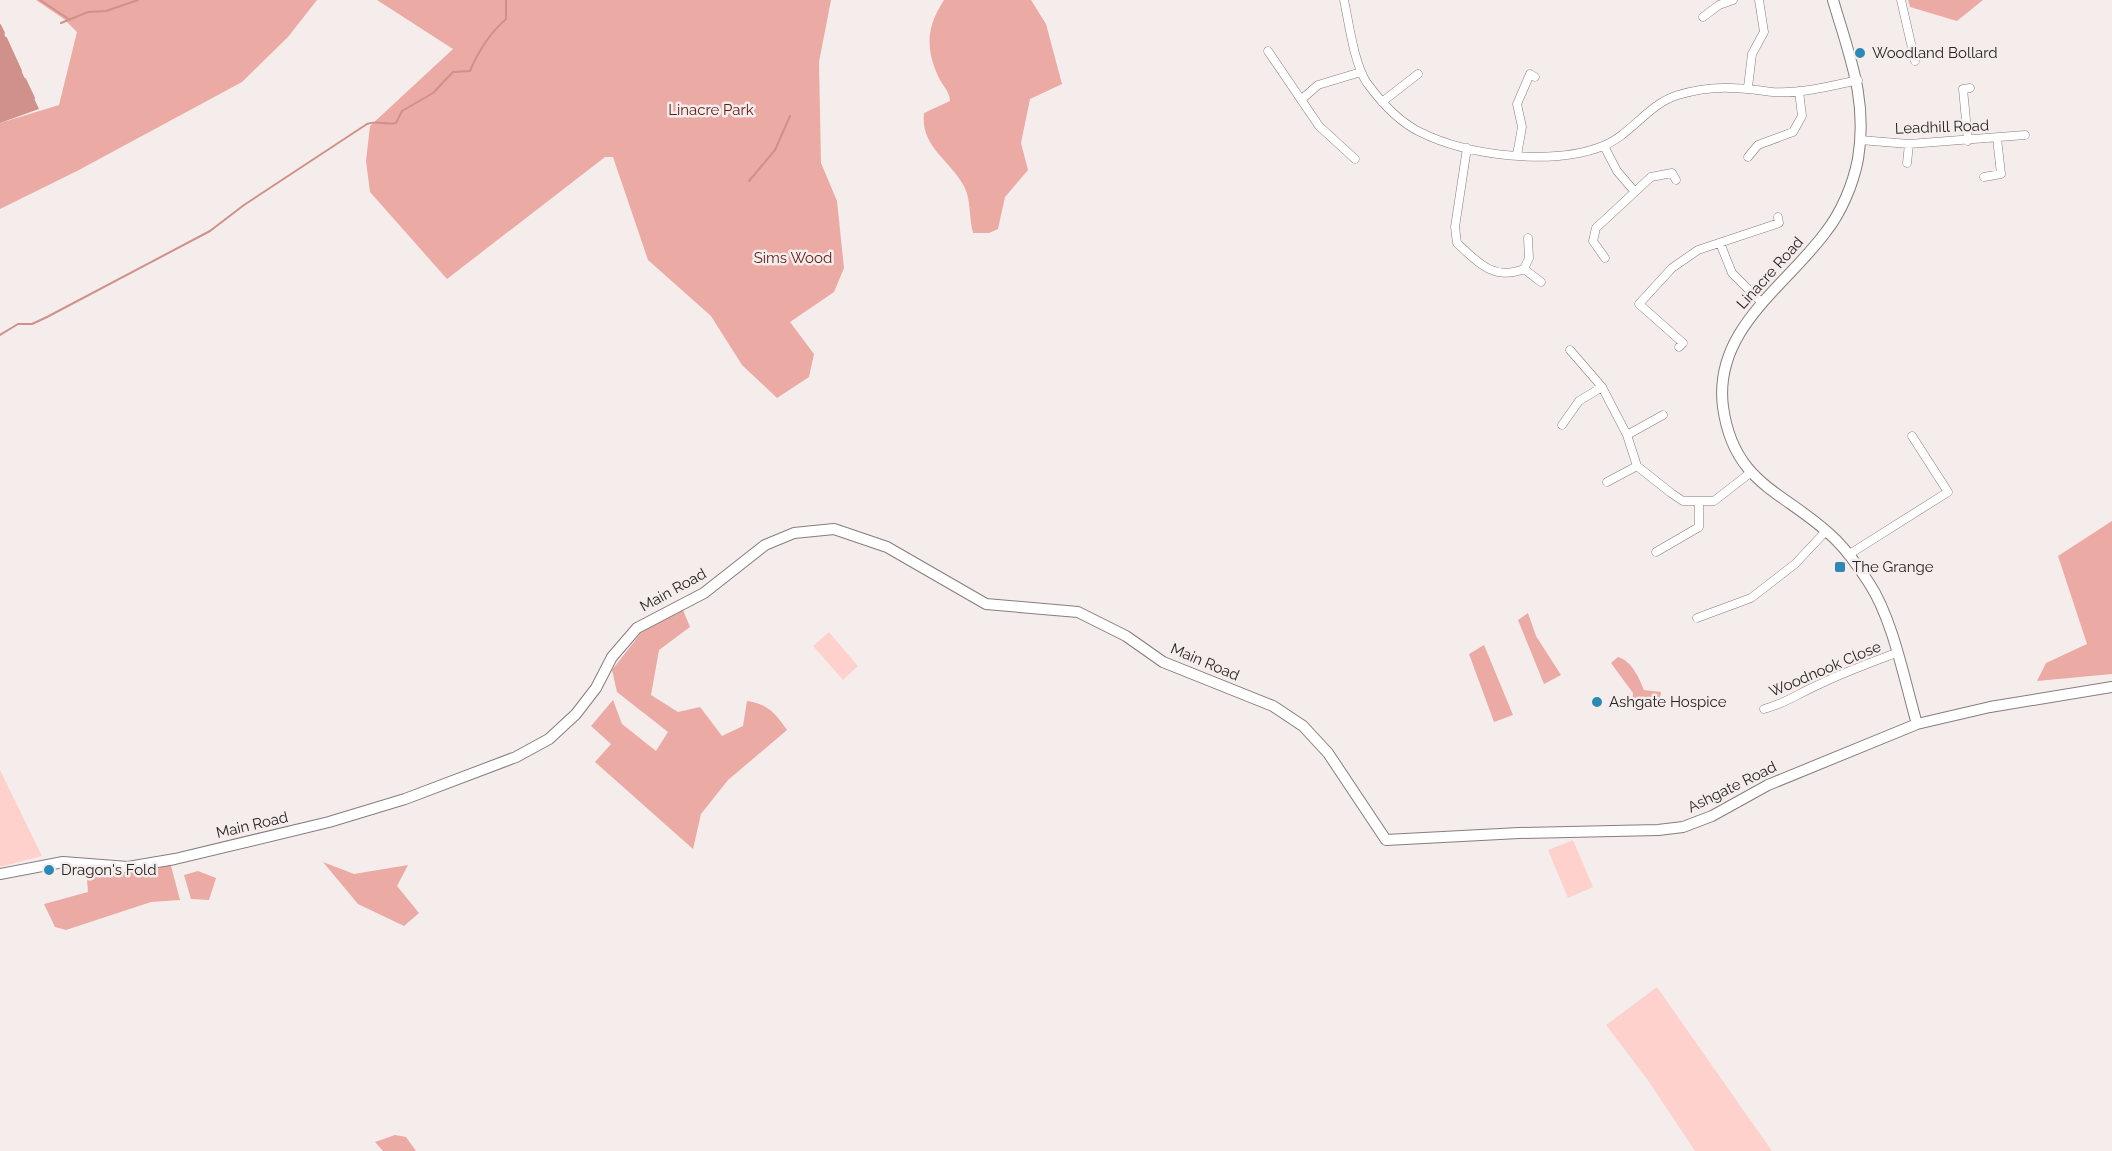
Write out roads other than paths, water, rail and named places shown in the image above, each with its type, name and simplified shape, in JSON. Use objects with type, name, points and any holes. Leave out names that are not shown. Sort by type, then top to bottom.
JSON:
[{"type":"street","points":[[1344,0],[1361,72],[1382,102],[1398,118],[1420,132],[1467,148],[1517,155],[1556,157],[1604,146],[1650,109],[1676,95],[1708,88],[1748,87],[1773,92],[1799,91],[1858,80]]},
{"type":"street","points":[[1703,17],[1719,5],[1733,0]]},
{"type":"street","points":[[1748,87],[1752,54],[1764,32],[1759,0]]},
{"type":"street","name":"Linacre Road","points":[[1833,0],[1858,80],[1860,140],[1858,160],[1838,212],[1826,232],[1762,303],[1741,330],[1725,366],[1723,405],[1731,439],[1750,473],[1826,531],[1870,584],[1888,626],[1917,724]]},
{"type":"street","points":[[1901,0],[1915,61]]},
{"type":"street","points":[[1268,51],[1319,126],[1355,159]]},
{"type":"street","points":[[1302,99],[1318,85],[1361,72]]},
{"type":"street","points":[[1382,102],[1418,74]]},
{"type":"street","points":[[1517,155],[1522,127],[1517,104],[1530,74],[1535,77]]},
{"type":"street","points":[[1968,141],[1963,89],[1970,88]]},
{"type":"street","points":[[1748,157],[1758,145],[1793,132],[1802,116],[1799,91]]},
{"type":"street","name":"Leadhill Road","points":[[1860,140],[1908,144],[2025,135]]},
{"type":"street","points":[[1984,177],[2001,174],[1997,138]]},
{"type":"street","points":[[1907,163],[1908,144]]},
{"type":"street","points":[[1604,146],[1617,171],[1635,192]]},
{"type":"street","points":[[1467,148],[1455,227],[1457,243],[1496,273],[1510,274],[1524,268],[1529,258],[1528,238]]},
{"type":"street","points":[[1605,258],[1593,241],[1596,228],[1651,177],[1672,173],[1676,180]]},
{"type":"street","points":[[1679,347],[1683,343],[1639,304],[1672,268],[1698,250],[1779,223],[1778,217]]},
{"type":"street","points":[[1720,243],[1732,273],[1762,303]]},
{"type":"street","points":[[1524,268],[1542,282]]},
{"type":"street","points":[[1570,350],[1602,387],[1627,435],[1637,466],[1683,501],[1699,503],[1714,501],[1750,473]]},
{"type":"street","points":[[1562,425],[1579,401],[1602,387]]},
{"type":"street","points":[[1627,435],[1663,415]]},
{"type":"street","points":[[1848,555],[1948,492],[1912,436]]},
{"type":"street","points":[[1607,482],[1637,466]]},
{"type":"street","points":[[1656,552],[1699,528],[1699,503]]},
{"type":"street","name":"Main Road","points":[[0,874],[63,862],[129,867],[175,859],[329,822],[405,799],[516,757],[549,739],[576,714],[596,688],[612,657],[637,628],[704,593],[765,545],[794,533],[834,530],[887,547],[986,604],[1068,610],[1094,618],[1126,636],[1162,662],[1273,706],[1303,726],[1328,753],[1367,813]]},
{"type":"street","points":[[1697,618],[1751,598],[1795,564],[1826,531]]},
{"type":"street","name":"Woodnook Close","points":[[1764,710],[1788,703],[1809,689],[1845,672],[1896,654]]},
{"type":"street","name":"Ashgate Road","points":[[1367,813],[1386,840],[1675,828],[1712,816],[1768,785],[1917,724],[1990,707],[2112,687]]},
{"type":"waterway","points":[[40,0],[70,20]]},
{"type":"waterway","points":[[61,23],[88,12],[106,11],[138,0]]},
{"type":"waterway","points":[[0,335],[18,324],[32,324],[47,317],[210,231],[244,205],[367,124],[396,123],[402,111],[433,93],[453,72],[470,71],[485,43],[506,19],[506,0]]},
{"type":"waterway","points":[[0,25],[4,33]]},
{"type":"waterway","points":[[6,38],[21,71]]},
{"type":"waterway","points":[[25,79],[34,98]]},
{"type":"waterway","points":[[749,181],[775,150],[790,116]]},
{"type":"place","name":"Woodland Bollard","points":[[1860,53]]},
{"type":"place","name":"The Grange","points":[[1840,567]]},
{"type":"place","name":"Ashgate Hospice","points":[[1597,702]]},
{"type":"place","name":"Dragon's Fold","points":[[49,870]]},
{"type":"park label","name":"Linacre Park","points":[[711,110]]},
{"type":"park label","name":"Sims Wood","points":[[793,258]]}]
